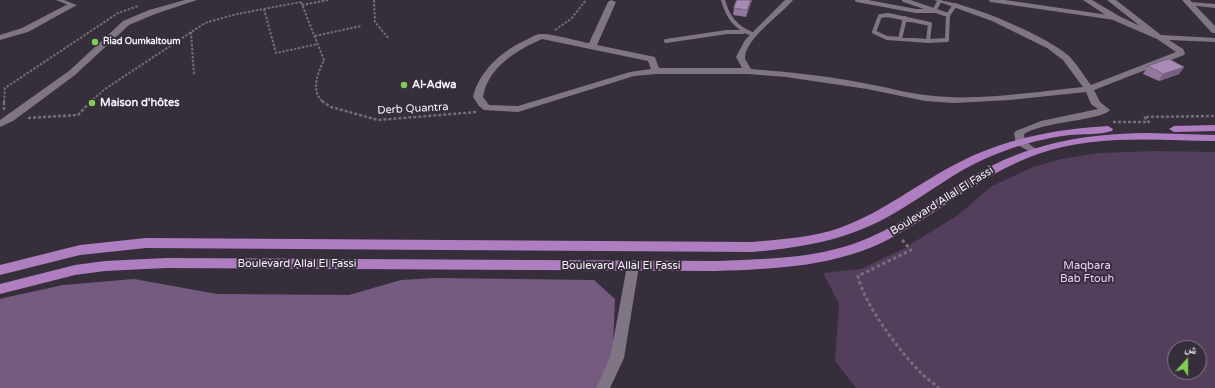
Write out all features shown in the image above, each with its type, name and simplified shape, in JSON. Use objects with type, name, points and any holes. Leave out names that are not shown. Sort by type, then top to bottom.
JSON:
[{"type":"main road","name":"Boulevard Allal El Fassi","points":[[0,270],[80,250],[146,243],[745,247],[785,244],[845,231],[876,216],[960,166],[991,152],[1020,142],[1061,132],[1084,130],[1215,128]]},
{"type":"main road","name":"Boulevard Allal El Fassi","points":[[0,289],[75,270],[150,264],[715,266],[798,262],[860,247],[886,235],[1005,162],[1034,151],[1093,138],[1125,136],[1215,138]]},
{"type":"street","points":[[59,0],[73,5]]},
{"type":"street","points":[[5,122],[72,73],[126,23],[152,12],[193,0]]},
{"type":"street","points":[[748,71],[740,60],[741,53],[754,35],[789,0]]},
{"type":"street","points":[[939,0],[994,19],[1050,46],[1066,58],[1090,89],[1096,104],[1105,110],[1026,128],[1018,133],[1020,142],[1034,151]]},
{"type":"street","points":[[656,71],[652,59],[541,36],[515,48],[505,56],[492,70],[480,87],[478,97],[482,104],[487,108],[518,109],[548,102],[633,74],[656,71],[748,71],[786,74],[867,86],[925,98],[954,100],[1010,97],[1090,89],[1181,54],[1180,51],[1157,37],[1116,18],[1087,0]]},
{"type":"street","points":[[1111,0],[1141,21],[1157,37],[1215,40]]},
{"type":"street","points":[[592,46],[612,2]]},
{"type":"street","points":[[1188,2],[1215,6]]},
{"type":"street","points":[[1188,2],[1215,31]]},
{"type":"street","points":[[0,38],[25,30],[73,5]]},
{"type":"street","points":[[603,388],[617,358],[632,266]]},
{"type":"lane","points":[[723,0],[725,11],[731,22],[743,32]]},
{"type":"lane","points":[[856,0],[916,10],[934,11]]},
{"type":"lane","points":[[904,0],[948,15]]},
{"type":"lane","points":[[934,11],[939,0]]},
{"type":"lane","points":[[991,0],[1116,18]]},
{"type":"lane","points":[[928,41],[930,24],[905,18],[880,16],[874,32],[880,36],[900,39],[928,41],[947,40],[948,15],[955,5]]},
{"type":"lane","points":[[900,39],[905,18]]},
{"type":"lane","points":[[666,41],[727,32],[743,32],[754,35]]},
{"type":"path","points":[[302,5],[328,0]]},
{"type":"path","points":[[374,0],[372,15],[376,26],[389,39]]},
{"type":"path","points":[[541,36],[571,19],[586,0]]},
{"type":"path","points":[[145,4],[118,13],[5,88],[5,122],[78,115],[99,93],[191,31],[211,21],[301,1]]},
{"type":"path","name":"Derb Quantra","points":[[301,1],[324,60],[316,78],[315,88],[319,98],[326,105],[368,119],[378,120],[457,115],[498,109]]},
{"type":"path","points":[[264,9],[276,53],[318,44]]},
{"type":"path","points":[[315,36],[361,26]]},
{"type":"path","points":[[191,31],[194,75]]},
{"type":"path","points":[[0,102],[4,100]]},
{"type":"path","points":[[1111,122],[1149,122],[1144,117],[1215,116]]},
{"type":"path","points":[[902,240],[911,250],[858,276],[858,280],[867,300],[891,334],[922,374],[939,388]]},
{"type":"green space","name":"Maqbara Bab Ftouh","points":[[1155,151],[1215,152],[1215,388],[856,388],[835,361],[839,304],[823,273],[861,269],[903,249],[958,215],[992,186],[1033,167],[1061,159],[1100,153]]},
{"type":"shaded area","points":[[436,278],[594,280],[615,299],[612,366],[597,388],[0,388],[0,299],[63,285],[134,279],[217,294],[349,295],[401,280]]},
{"type":"building","points":[[737,0],[751,0],[747,10],[734,8]]},
{"type":"building","points":[[1169,59],[1184,67],[1163,74],[1148,66]]},
{"type":"place","name":"Riad Oumkaltoum","points":[[95,42]]},
{"type":"place","name":"Al-Adwa","points":[[404,85]]},
{"type":"place","name":"Maison d'hôtes","points":[[92,103]]}]
